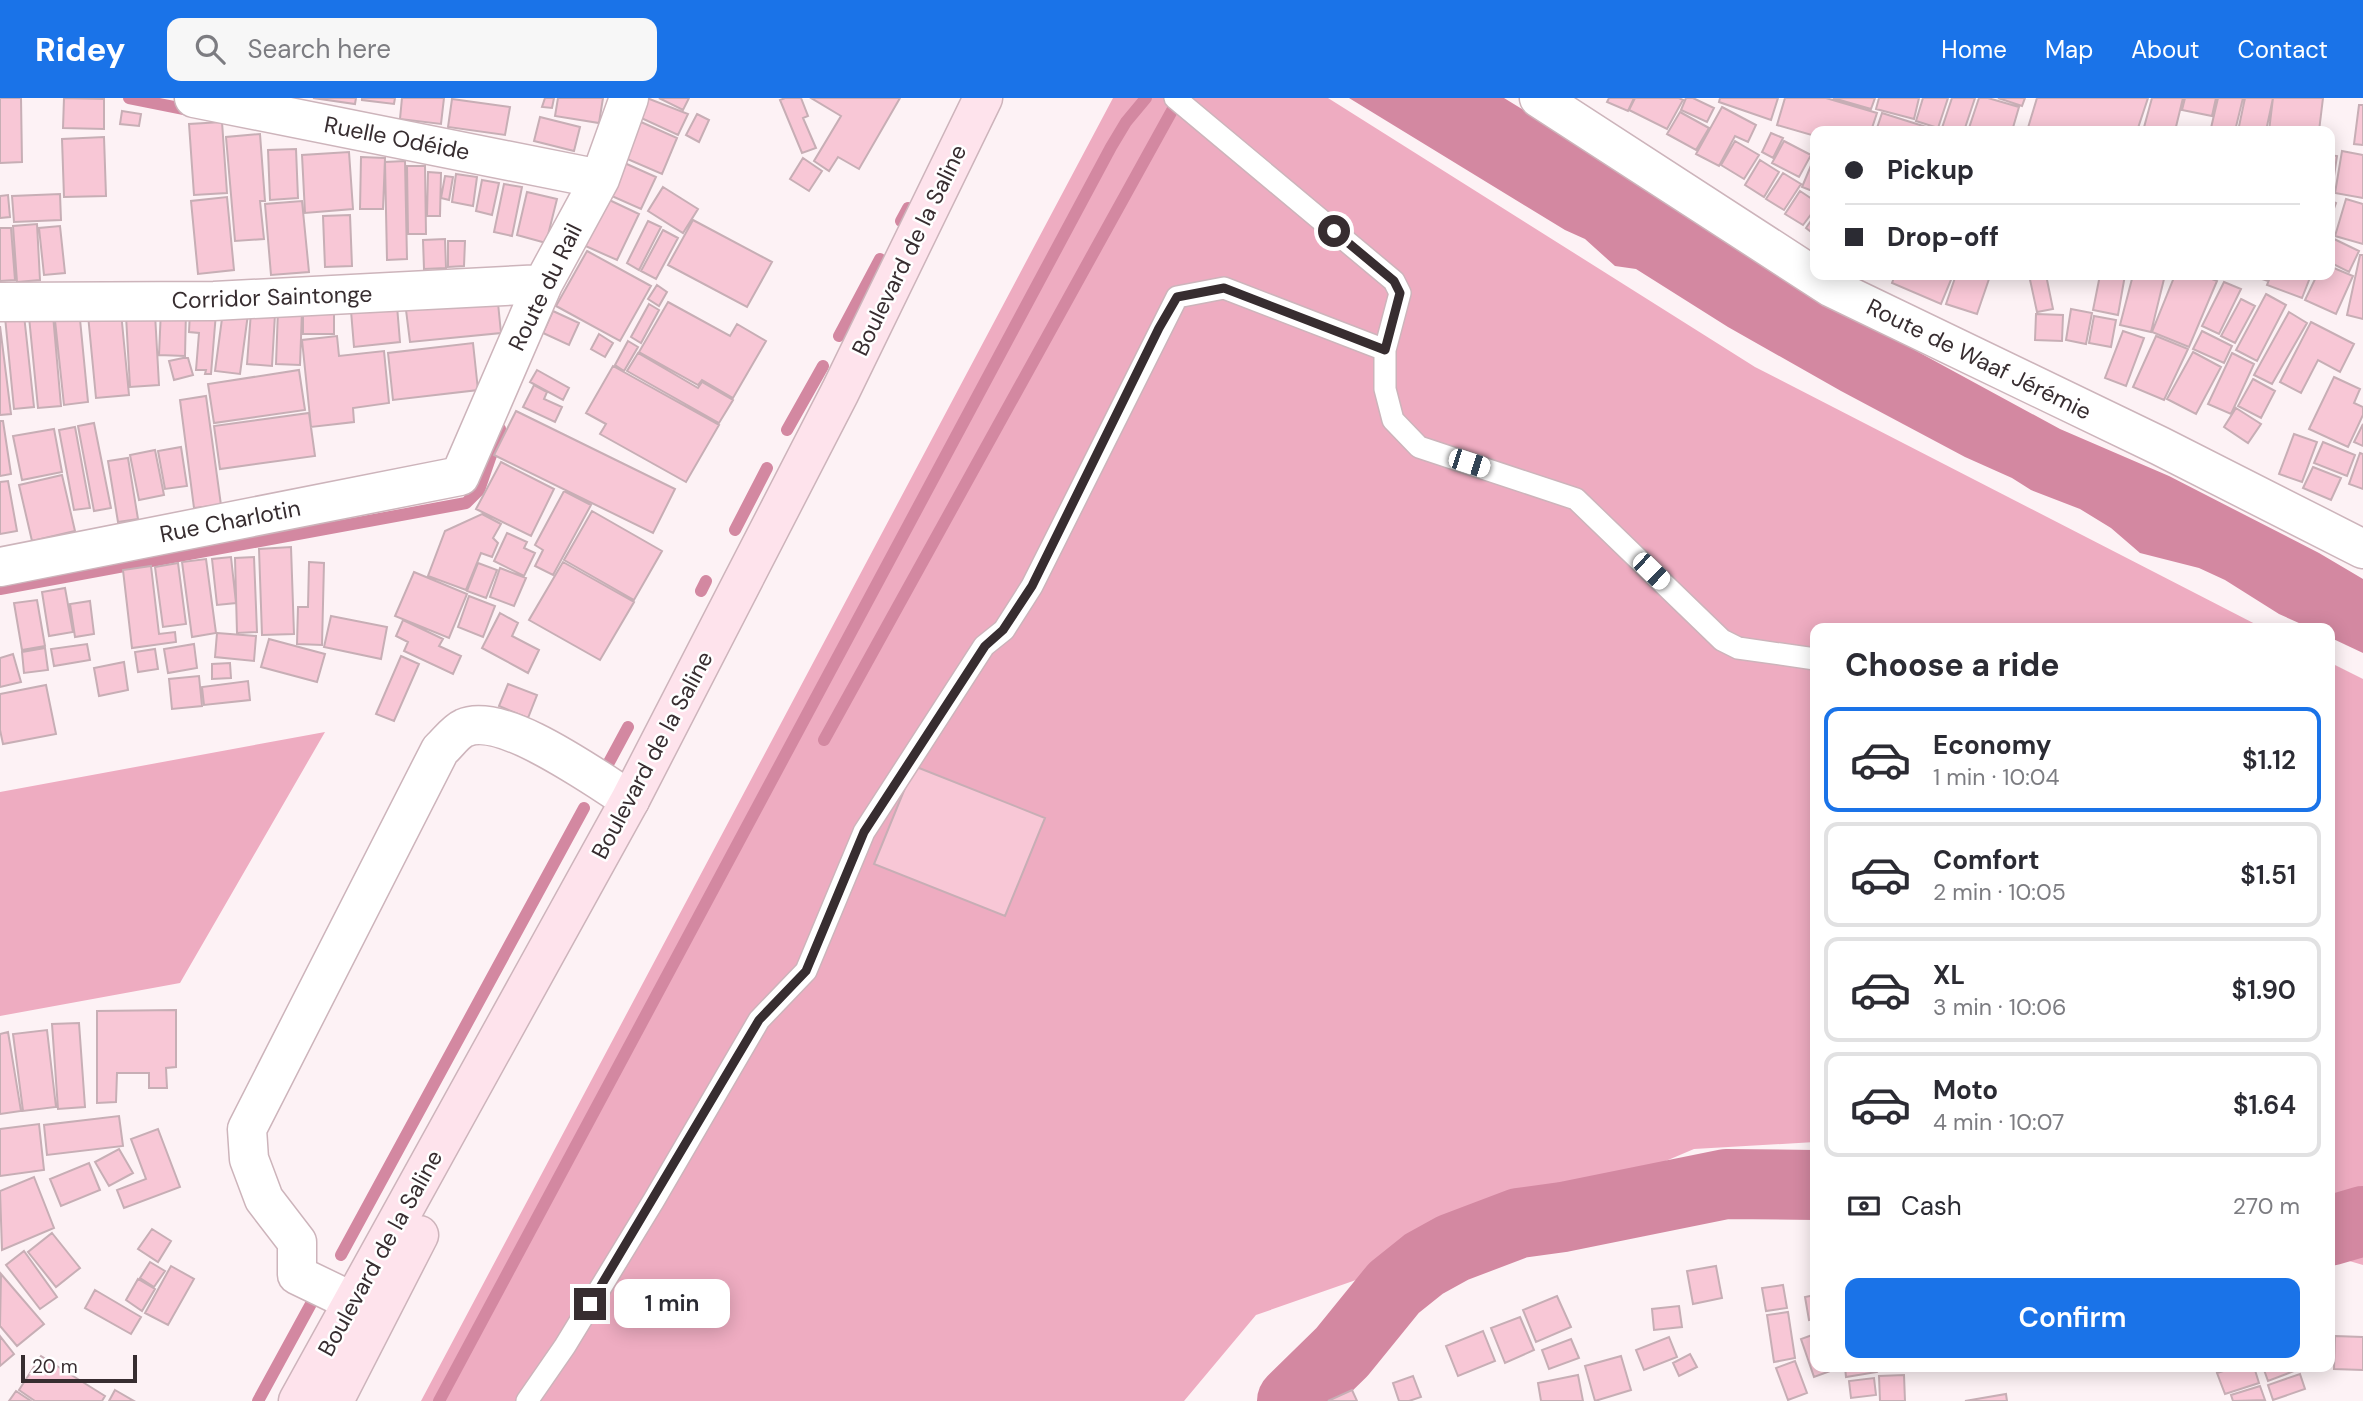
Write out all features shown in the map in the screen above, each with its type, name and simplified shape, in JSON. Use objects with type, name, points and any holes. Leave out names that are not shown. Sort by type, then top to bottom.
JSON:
[{"type":"main road","name":"Boulevard de la Saline","points":[[298,1401],[630,800],[840,392],[983,98]]},
{"type":"main road","name":"Boulevard de la Saline","points":[[334,1401],[1006,98]]},
{"type":"street","name":"Ruelle Odéide","points":[[194,98],[600,179]]},
{"type":"street","name":"Route du Rail","points":[[460,476],[543,284],[600,179],[629,98]]},
{"type":"street","name":"Route de Waaf Jérémie","points":[[1539,98],[1810,274]]},
{"type":"street","name":"Route de Waaf Jérémie","points":[[1820,280],[2160,446],[2363,549]]},
{"type":"street","name":"Corridor Saintonge","points":[[0,302],[214,301],[543,284]]},
{"type":"street","name":"Rue Charlotin","points":[[0,567],[460,476]]},
{"type":"street","points":[[354,1302],[297,1275],[297,1242],[264,1199],[249,1159],[247,1129],[440,750],[464,728],[488,724],[529,738],[630,800]]},
{"type":"lane","points":[[1175,98],[1394,281],[1400,293],[1385,350],[1385,389],[1393,420],[1419,447],[1576,499],[1722,640],[1738,649],[1810,658]]},
{"type":"lane","points":[[527,1401],[565,1346],[627,1245],[759,1020],[806,971],[864,832],[985,646],[1003,630],[1032,586],[1159,328],[1177,297],[1224,288],[1385,350]]},
{"type":"shaded area","points":[[1113,98],[1328,98],[1755,367],[2253,623],[1810,623],[1810,1142],[1694,1149],[1519,1223],[1256,1315],[1184,1401],[421,1401]]},
{"type":"shaded area","points":[[1349,98],[1504,98],[1898,341],[2060,429],[2169,476],[2319,553],[2363,579],[2363,653],[2335,640],[2335,623],[2299,623],[2199,568],[2140,553],[2111,528],[2080,509],[2031,490],[1841,391],[1728,327],[1636,269],[1615,266],[1585,239],[1565,230]]},
{"type":"shaded area","points":[[2335,665],[2363,679],[2363,1265],[2335,1257]]},
{"type":"shaded area","points":[[325,732],[180,983],[0,1016],[0,792]]},
{"type":"building","points":[[0,98],[21,98],[22,162],[0,163]]},
{"type":"building","points":[[64,98],[104,99],[104,129],[63,128]]},
{"type":"building","points":[[313,98],[356,98],[355,104]]},
{"type":"building","points":[[362,98],[395,98],[394,104]]},
{"type":"building","points":[[402,98],[444,98],[441,124],[400,119]]},
{"type":"building","points":[[545,98],[554,98],[552,108],[542,107]]},
{"type":"building","points":[[558,98],[603,98],[599,123],[555,116]]},
{"type":"building","points":[[647,98],[688,114],[678,135],[639,117]]},
{"type":"building","points":[[659,98],[689,98],[683,110]]},
{"type":"building","points":[[801,98],[808,116],[803,118],[816,148],[802,153],[780,100]]},
{"type":"building","points":[[811,98],[900,98],[859,169],[838,157],[829,171],[814,161],[841,116]]},
{"type":"building","points":[[1609,98],[1634,98],[1628,111],[1607,102]]},
{"type":"building","points":[[1635,98],[1683,100],[1667,129],[1629,110]]},
{"type":"building","points":[[1686,98],[1693,98],[1714,108],[1707,122],[1681,110]]},
{"type":"building","points":[[1720,98],[1778,98],[1771,120],[1719,102]]},
{"type":"building","points":[[1785,98],[1826,98],[1877,113],[1873,126],[1810,126],[1810,135],[1777,125]]},
{"type":"building","points":[[1833,98],[1875,98],[1871,109]]},
{"type":"building","points":[[1879,98],[1919,98],[1914,119],[1876,109]]},
{"type":"building","points":[[1923,98],[1948,98],[1939,126],[1916,121]]},
{"type":"building","points":[[1952,98],[1975,98],[1966,126],[1943,126]]},
{"type":"building","points":[[1979,98],[2019,107],[2013,126],[1970,126]]},
{"type":"building","points":[[1998,98],[2025,98],[2022,106]]},
{"type":"building","points":[[2037,98],[2148,98],[2139,126],[2029,126]]},
{"type":"building","points":[[2152,98],[2183,98],[2176,126],[2144,126]]},
{"type":"building","points":[[2185,98],[2216,98],[2212,116],[2182,110]]},
{"type":"building","points":[[2218,98],[2243,98],[2236,126],[2211,126]]},
{"type":"building","points":[[2245,98],[2273,98],[2267,126],[2239,126]]},
{"type":"building","points":[[2273,98],[2323,98],[2320,126],[2270,126]]},
{"type":"building","points":[[452,99],[510,107],[505,135],[448,127]]},
{"type":"building","points":[[2359,105],[2363,105],[2363,145],[2354,144]]},
{"type":"building","points":[[1722,107],[1756,125],[1748,142],[1735,136],[1719,166],[1696,154]]},
{"type":"building","points":[[122,111],[141,114],[139,126],[120,124]]},
{"type":"building","points":[[1680,112],[1709,128],[1696,150],[1667,134]]},
{"type":"building","points":[[1882,113],[1923,126],[1878,126]]},
{"type":"building","points":[[697,114],[709,120],[699,142],[686,135]]},
{"type":"building","points":[[540,117],[580,127],[574,151],[534,141]]},
{"type":"building","points":[[222,122],[227,193],[194,195],[189,124]]},
{"type":"building","points":[[641,122],[677,138],[662,174],[625,158]]},
{"type":"building","points":[[1771,133],[1783,138],[1773,158],[1762,152]]},
{"type":"building","points":[[260,134],[265,201],[260,201],[264,239],[235,241],[226,137]]},
{"type":"building","points":[[104,137],[106,196],[64,197],[62,139]]},
{"type":"building","points":[[1735,141],[1759,155],[1744,179],[1721,165]]},
{"type":"building","points":[[1784,141],[1810,154],[1799,177],[1772,163]]},
{"type":"building","points":[[296,149],[298,198],[270,200],[268,150]]},
{"type":"building","points":[[2342,151],[2363,155],[2363,198],[2335,193]]},
{"type":"building","points":[[349,152],[353,209],[305,213],[302,155]]},
{"type":"building","points":[[361,157],[385,158],[383,209],[360,209]]},
{"type":"building","points":[[803,158],[822,171],[809,191],[790,179]]},
{"type":"building","points":[[1760,160],[1779,172],[1764,197],[1745,185]]},
{"type":"building","points":[[405,161],[407,259],[387,260],[385,162]]},
{"type":"building","points":[[620,161],[656,177],[641,209],[605,193]]},
{"type":"building","points":[[407,166],[425,166],[426,234],[408,234]]},
{"type":"building","points":[[1810,168],[1810,190],[1802,187]]},
{"type":"building","points":[[428,172],[441,173],[440,216],[427,216]]},
{"type":"building","points":[[1783,173],[1801,184],[1784,210],[1766,199]]},
{"type":"building","points":[[456,174],[477,177],[473,206],[452,202]]},
{"type":"building","points":[[445,176],[453,177],[449,200],[441,198]]},
{"type":"building","points":[[482,180],[499,183],[492,215],[476,211]]},
{"type":"building","points":[[504,184],[522,187],[512,236],[494,232]]},
{"type":"building","points":[[663,187],[698,209],[683,233],[648,211]]},
{"type":"building","points":[[1800,191],[1810,198],[1810,216],[1803,225],[1785,214]]},
{"type":"building","points":[[527,192],[557,199],[546,243],[517,235]]},
{"type":"building","points":[[60,194],[61,220],[14,222],[12,196]]},
{"type":"building","points":[[8,195],[10,217],[0,218],[0,196]]},
{"type":"building","points":[[227,197],[234,270],[198,274],[191,201]]},
{"type":"building","points":[[603,197],[639,214],[617,260],[581,244]]},
{"type":"building","points":[[2346,199],[2363,204],[2363,244],[2335,236]]},
{"type":"building","points":[[302,201],[309,272],[271,275],[265,204]]},
{"type":"building","points":[[350,215],[352,266],[325,267],[323,216]]},
{"type":"building","points":[[693,220],[772,262],[747,307],[668,265]]},
{"type":"building","points":[[648,221],[661,227],[639,270],[627,263]]},
{"type":"building","points":[[37,224],[40,280],[17,282],[13,226]]},
{"type":"building","points":[[60,226],[65,273],[44,275],[39,228]]},
{"type":"building","points":[[0,228],[11,228],[15,280],[0,281]]},
{"type":"building","points":[[663,230],[678,238],[656,279],[641,271]]},
{"type":"building","points":[[445,239],[446,268],[424,269],[423,240]]},
{"type":"building","points":[[2335,239],[2359,251],[2349,272],[2335,265]]},
{"type":"building","points":[[448,241],[465,241],[464,266],[448,267]]},
{"type":"building","points":[[587,251],[651,286],[620,341],[556,306]]},
{"type":"building","points":[[2360,255],[2363,255],[2363,319],[2347,315]]},
{"type":"building","points":[[2335,268],[2353,276],[2336,314],[2305,300],[2315,280],[2335,280]]},
{"type":"building","points":[[1893,280],[1951,280],[1941,304],[1892,283]]},
{"type":"building","points":[[1954,280],[1989,280],[1977,314],[1946,304]]},
{"type":"building","points":[[2030,280],[2047,280],[2053,309],[2037,312]]},
{"type":"building","points":[[2099,280],[2124,280],[2118,315],[2093,310]]},
{"type":"building","points":[[2132,280],[2164,280],[2151,332],[2120,325]]},
{"type":"building","points":[[2173,280],[2217,281],[2189,347],[2152,332]]},
{"type":"building","points":[[2269,280],[2309,280],[2302,298],[2267,285]]},
{"type":"building","points":[[2224,282],[2241,289],[2219,334],[2202,326]]},
{"type":"building","points":[[657,285],[667,292],[659,306],[648,299]]},
{"type":"building","points":[[497,293],[501,333],[410,342],[405,302]]},
{"type":"building","points":[[2266,294],[2286,305],[2257,361],[2236,350]]},
{"type":"building","points":[[2241,299],[2255,306],[2235,343],[2221,336]]},
{"type":"building","points":[[668,302],[730,336],[737,324],[766,341],[733,398],[702,380],[698,385],[639,352]]},
{"type":"building","points":[[649,304],[659,310],[641,343],[631,337]]},
{"type":"building","points":[[397,306],[400,342],[354,347],[351,311]]},
{"type":"building","points":[[79,309],[88,402],[64,405],[54,311]]},
{"type":"building","points":[[161,309],[186,310],[185,356],[159,355]]},
{"type":"building","points":[[2071,309],[2092,313],[2086,344],[2066,340]]},
{"type":"building","points":[[278,310],[302,311],[300,365],[276,364]]},
{"type":"building","points":[[303,310],[334,311],[334,334],[303,334]]},
{"type":"building","points":[[190,311],[216,313],[211,374],[205,374],[206,370],[196,370],[199,333],[189,332]]},
{"type":"building","points":[[223,311],[248,314],[240,374],[215,371]]},
{"type":"building","points":[[553,311],[579,323],[569,345],[543,333]]},
{"type":"building","points":[[121,312],[129,395],[96,398],[88,315]]},
{"type":"building","points":[[251,312],[275,314],[272,366],[247,364]]},
{"type":"building","points":[[2289,312],[2307,323],[2272,384],[2254,375]]},
{"type":"building","points":[[155,314],[159,385],[130,387],[126,316]]},
{"type":"building","points":[[2036,314],[2063,315],[2062,341],[2035,340]]},
{"type":"building","points":[[24,315],[34,407],[14,409],[5,317]]},
{"type":"building","points":[[53,315],[61,406],[38,408],[29,317]]},
{"type":"building","points":[[2094,316],[2116,320],[2111,347],[2089,343]]},
{"type":"building","points":[[2311,322],[2354,344],[2340,372],[2318,360],[2301,393],[2280,382]]},
{"type":"building","points":[[0,326],[11,414],[0,415]]},
{"type":"building","points":[[2123,331],[2144,338],[2126,386],[2105,378]]},
{"type":"building","points":[[2202,331],[2232,346],[2224,363],[2193,349]]},
{"type":"building","points":[[599,334],[613,343],[605,357],[591,349]]},
{"type":"building","points":[[337,336],[339,356],[384,351],[389,403],[353,408],[354,422],[311,427],[302,340]]},
{"type":"building","points":[[2156,336],[2188,349],[2164,400],[2133,387]]},
{"type":"building","points":[[628,341],[638,347],[624,371],[615,365]]},
{"type":"building","points":[[473,343],[478,390],[393,400],[388,353]]},
{"type":"building","points":[[2193,352],[2221,367],[2196,414],[2167,399]]},
{"type":"building","points":[[638,353],[698,388],[702,382],[733,400],[719,423],[627,371]]},
{"type":"building","points":[[2232,353],[2254,364],[2231,414],[2208,404]]},
{"type":"building","points":[[188,358],[193,375],[174,380],[169,361]]},
{"type":"building","points":[[613,366],[719,425],[686,482],[600,434],[606,424],[586,413]]},
{"type":"building","points":[[299,370],[305,410],[214,423],[208,384]]},
{"type":"building","points":[[537,370],[569,388],[563,400],[530,382]]},
{"type":"building","points":[[2334,377],[2360,389],[2354,403],[2363,407],[2363,415],[2348,447],[2309,429]]},
{"type":"building","points":[[2253,379],[2275,391],[2261,418],[2238,406]]},
{"type":"building","points":[[534,385],[547,392],[544,399],[562,407],[555,422],[523,407]]},
{"type":"building","points":[[206,396],[221,505],[194,508],[180,400]]},
{"type":"building","points":[[2236,408],[2261,424],[2248,443],[2224,427]]},
{"type":"building","points":[[516,411],[675,489],[653,533],[494,455]]},
{"type":"building","points":[[309,413],[315,456],[220,469],[214,426]]},
{"type":"building","points":[[0,421],[3,421],[11,474],[0,476]]},
{"type":"building","points":[[94,423],[111,508],[94,511],[78,426]]},
{"type":"building","points":[[2363,424],[2363,446],[2354,442]]},
{"type":"building","points":[[75,427],[90,508],[74,510],[59,430]]},
{"type":"building","points":[[54,429],[62,472],[22,480],[13,436]]},
{"type":"building","points":[[2294,434],[2317,442],[2302,482],[2279,474]]},
{"type":"building","points":[[2323,442],[2355,455],[2347,476],[2314,463]]},
{"type":"building","points":[[181,447],[187,486],[165,489],[158,451]]},
{"type":"building","points":[[155,450],[164,495],[139,500],[130,455]]},
{"type":"building","points":[[2360,453],[2363,454],[2363,489],[2349,484]]},
{"type":"building","points":[[128,458],[138,519],[118,522],[108,461]]},
{"type":"building","points":[[501,462],[554,489],[531,536],[476,509]]},
{"type":"building","points":[[2313,467],[2341,478],[2331,500],[2303,488]]},
{"type":"building","points":[[62,475],[75,531],[32,541],[19,485]]},
{"type":"building","points":[[8,481],[17,531],[0,534],[0,482]]},
{"type":"building","points":[[564,491],[591,505],[553,575],[535,566],[543,550],[535,545]]},
{"type":"building","points":[[592,511],[662,551],[634,600],[564,560]]},
{"type":"building","points":[[482,514],[501,524],[493,538],[498,543],[492,557],[481,553],[466,590],[428,576],[445,531]]},
{"type":"building","points":[[507,533],[527,542],[524,548],[535,553],[524,576],[494,561]]},
{"type":"building","points":[[291,547],[294,634],[262,635],[259,549]]},
{"type":"building","points":[[231,557],[236,603],[217,605],[212,559]]},
{"type":"building","points":[[254,557],[257,632],[237,633],[235,558]]},
{"type":"building","points":[[206,559],[216,633],[192,637],[182,562]]},
{"type":"building","points":[[309,562],[324,563],[322,645],[297,644],[298,607],[308,607]]},
{"type":"building","points":[[563,562],[634,602],[600,660],[529,620]]},
{"type":"building","points":[[178,563],[186,624],[163,627],[155,567]]},
{"type":"building","points":[[478,563],[497,570],[486,598],[467,591]]},
{"type":"building","points":[[151,566],[159,634],[175,632],[176,642],[132,648],[123,570]]},
{"type":"building","points":[[500,568],[526,578],[514,606],[490,597]]},
{"type":"building","points":[[414,572],[467,594],[449,638],[395,616]]},
{"type":"building","points":[[65,588],[73,632],[49,636],[42,592]]},
{"type":"building","points":[[469,596],[495,606],[483,637],[458,627]]},
{"type":"building","points":[[37,600],[45,646],[22,650],[14,603]]},
{"type":"building","points":[[90,601],[94,634],[75,637],[70,604]]},
{"type":"building","points":[[500,613],[518,623],[512,636],[539,650],[528,673],[482,648]]},
{"type":"building","points":[[331,616],[387,627],[381,659],[324,647]]},
{"type":"building","points":[[403,620],[443,639],[439,646],[461,656],[453,674],[404,651],[408,642],[396,636]]},
{"type":"building","points":[[217,633],[256,636],[254,661],[215,657]]},
{"type":"building","points":[[269,639],[325,654],[317,682],[261,667]]},
{"type":"building","points":[[87,644],[90,660],[54,666],[51,649]]},
{"type":"building","points":[[194,644],[197,668],[168,673],[164,649]]},
{"type":"building","points":[[45,648],[48,670],[24,673],[22,652]]},
{"type":"building","points":[[155,649],[158,669],[138,672],[135,652]]},
{"type":"building","points":[[13,654],[21,682],[0,687],[0,658]]},
{"type":"building","points":[[401,656],[419,664],[394,721],[376,714]]},
{"type":"building","points":[[124,662],[128,690],[99,696],[94,668]]},
{"type":"building","points":[[230,663],[231,678],[212,679],[212,664]]},
{"type":"building","points":[[199,676],[202,706],[172,709],[169,679]]},
{"type":"building","points":[[248,681],[250,700],[204,705],[202,687]]},
{"type":"building","points":[[508,684],[537,695],[528,718],[499,706]]},
{"type":"building","points":[[46,685],[56,734],[3,744],[0,730],[0,694]]},
{"type":"building","points":[[914,766],[1045,818],[1005,916],[874,864]]},
{"type":"building","points":[[176,1010],[176,1067],[166,1068],[167,1088],[149,1088],[149,1073],[117,1073],[116,1102],[97,1103],[97,1011]]},
{"type":"building","points":[[79,1023],[85,1107],[58,1109],[52,1024]]},
{"type":"building","points":[[47,1030],[56,1107],[23,1111],[13,1034]]},
{"type":"building","points":[[8,1032],[21,1111],[0,1114],[0,1034]]},
{"type":"building","points":[[119,1116],[123,1146],[47,1155],[44,1125]]},
{"type":"building","points":[[39,1124],[44,1170],[0,1176],[0,1129]]},
{"type":"building","points":[[158,1129],[180,1187],[124,1208],[117,1190],[146,1179],[131,1139]]},
{"type":"building","points":[[119,1149],[133,1173],[109,1186],[95,1162]]},
{"type":"building","points":[[89,1163],[100,1190],[61,1206],[50,1179]]},
{"type":"building","points":[[34,1177],[54,1228],[2,1250],[0,1191]]},
{"type":"building","points":[[152,1229],[171,1241],[158,1262],[138,1249]]},
{"type":"building","points":[[52,1233],[80,1268],[56,1287],[28,1252]]},
{"type":"building","points":[[24,1251],[57,1297],[40,1309],[6,1265]]},
{"type":"building","points":[[150,1262],[165,1271],[154,1287],[140,1278]]},
{"type":"building","points":[[171,1266],[194,1279],[168,1325],[145,1313]]},
{"type":"building","points":[[1716,1266],[1722,1298],[1693,1304],[1687,1271]]},
{"type":"building","points":[[1,1274],[44,1324],[17,1346],[0,1326]]},
{"type":"building","points":[[138,1279],[155,1289],[142,1311],[126,1300]]},
{"type":"building","points":[[1783,1285],[1787,1308],[1766,1311],[1762,1288]]},
{"type":"building","points":[[95,1290],[141,1317],[131,1334],[85,1308]]},
{"type":"building","points":[[1557,1296],[1571,1327],[1536,1342],[1523,1310]]},
{"type":"building","points":[[1810,1296],[1810,1320],[1809,1320],[1805,1297]]},
{"type":"building","points":[[1679,1306],[1682,1327],[1654,1330],[1652,1309]]},
{"type":"building","points":[[1788,1312],[1795,1358],[1774,1362],[1767,1315]]},
{"type":"building","points":[[1520,1317],[1534,1350],[1505,1363],[1491,1328]]},
{"type":"building","points":[[1483,1331],[1495,1361],[1458,1376],[1446,1346]]},
{"type":"building","points":[[0,1336],[14,1354],[0,1366]]},
{"type":"building","points":[[1810,1336],[1810,1365],[1801,1339]]},
{"type":"building","points":[[2335,1336],[2363,1337],[2363,1370],[2335,1369]]},
{"type":"building","points":[[1669,1337],[1677,1357],[1644,1370],[1636,1350]]},
{"type":"building","points":[[1571,1339],[1579,1358],[1549,1369],[1542,1350]]},
{"type":"building","points":[[1690,1354],[1697,1367],[1679,1376],[1673,1363]]},
{"type":"building","points":[[41,1356],[105,1396],[102,1401],[35,1401],[19,1390]]},
{"type":"building","points":[[1621,1356],[1631,1390],[1595,1401],[1585,1366]]},
{"type":"building","points":[[1795,1361],[1807,1393],[1788,1400],[1776,1368]]},
{"type":"building","points":[[1812,1372],[1828,1372],[1814,1377]]},
{"type":"building","points":[[1846,1372],[1877,1372],[1846,1377]]},
{"type":"building","points":[[2256,1372],[2259,1383],[2225,1394],[2217,1373]]},
{"type":"building","points":[[2265,1372],[2291,1372],[2268,1381]]},
{"type":"building","points":[[2300,1374],[2305,1389],[2273,1400],[2268,1385]]},
{"type":"building","points":[[1578,1375],[1583,1401],[1541,1401],[1538,1383]]},
{"type":"building","points":[[1904,1375],[1905,1401],[1880,1401],[1879,1376]]},
{"type":"building","points":[[1413,1376],[1421,1397],[1399,1401],[1393,1383]]},
{"type":"building","points":[[1874,1378],[1876,1395],[1851,1398],[1849,1381]]},
{"type":"building","points":[[2260,1386],[2265,1400],[2233,1401],[2231,1395]]},
{"type":"building","points":[[115,1390],[134,1401],[109,1401]]},
{"type":"building","points":[[1352,1390],[1357,1401],[1328,1401]]},
{"type":"building","points":[[16,1391],[31,1401],[9,1401]]},
{"type":"building","points":[[2006,1394],[2007,1401],[1965,1401]]},
{"type":"waterway","points":[[129,98],[194,111]]},
{"type":"waterway","points":[[439,1401],[1111,147],[1126,122],[1146,98]]},
{"type":"waterway","points":[[824,740],[1179,98]]},
{"type":"waterway","points":[[901,221],[908,208]]},
{"type":"waterway","points":[[839,336],[880,259]]},
{"type":"waterway","points":[[787,430],[823,366]]},
{"type":"waterway","points":[[0,589],[466,503],[479,490],[500,429]]},
{"type":"waterway","points":[[735,530],[767,468]]},
{"type":"waterway","points":[[701,591],[706,581]]},
{"type":"waterway","points":[[607,766],[628,727]]},
{"type":"waterway","points":[[341,1255],[584,808]]},
{"type":"waterway","points":[[1292,1401],[1342,1352],[1394,1288],[1424,1264],[1453,1248],[1519,1223],[1563,1217],[1726,1184],[1810,1185]]},
{"type":"waterway","points":[[2335,1229],[2363,1221]]},
{"type":"waterway","points":[[258,1401],[312,1302]]},
{"type":"route","points":[[590,1304],[759,1020],[806,971],[864,832],[939,713],[985,646],[1003,630],[1032,586],[1159,328],[1177,297],[1224,288],[1385,350],[1400,293],[1394,281],[1334,231]]}]
